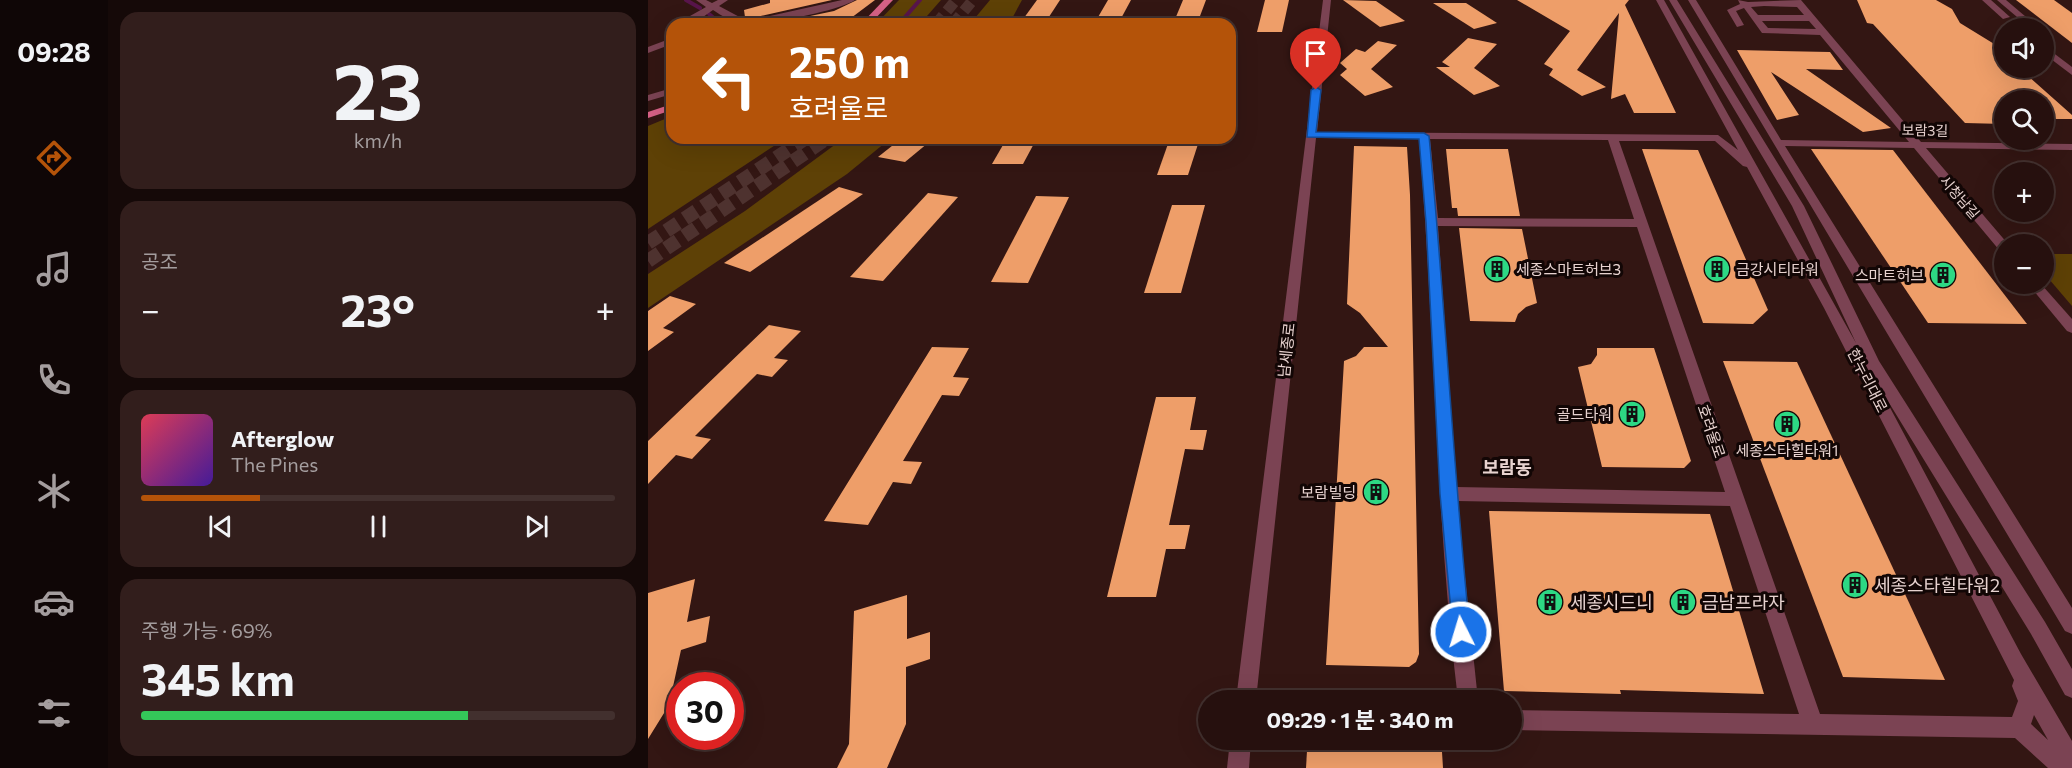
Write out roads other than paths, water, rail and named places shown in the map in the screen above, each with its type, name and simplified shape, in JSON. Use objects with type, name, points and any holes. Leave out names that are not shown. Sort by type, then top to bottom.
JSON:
[{"type":"main road","points":[[871,18],[889,0]]},
{"type":"main road","points":[[648,115],[666,109]]},
{"type":"street","points":[[700,0],[734,18]]},
{"type":"street","points":[[696,18],[724,0]]},
{"type":"street","points":[[775,18],[851,0]]},
{"type":"street","name":"남세종로","points":[[1247,690],[1327,0]]},
{"type":"street","name":"한누리대로","points":[[1660,0],[1831,308],[2014,661],[2072,761]]},
{"type":"street","points":[[1673,0],[1797,206],[1842,295],[1872,362],[2038,628],[2072,688]]},
{"type":"street","points":[[1692,0],[2072,625]]},
{"type":"street","points":[[1986,0],[2008,18]]},
{"type":"street","points":[[2001,0],[2023,18]]},
{"type":"street","points":[[1740,25],[1731,9],[1743,2],[1798,2]]},
{"type":"street","points":[[1743,2],[1765,31],[1822,32]]},
{"type":"street","name":"시청남길","points":[[1798,2],[1994,236]]},
{"type":"street","points":[[1756,18],[1811,18]]},
{"type":"street","points":[[648,50],[666,43]]},
{"type":"street","points":[[2054,48],[2072,58]]},
{"type":"street","points":[[2054,52],[2072,72]]},
{"type":"street","points":[[648,98],[666,93]]},
{"type":"street","points":[[1718,138],[1722,111]]},
{"type":"street","points":[[1311,135],[1718,138],[1756,172]]},
{"type":"street","points":[[1424,136],[1432,222],[1448,494],[1467,690]]},
{"type":"street","name":"호려울로","points":[[1612,137],[1813,725]]},
{"type":"street","name":"보람3길","points":[[1777,143],[2072,147]]},
{"type":"street","points":[[1432,222],[1641,223]]},
{"type":"street","points":[[2043,294],[2072,328]]},
{"type":"street","points":[[1448,494],[1736,499]]},
{"type":"street","points":[[2014,661],[2028,701],[2019,728]]},
{"type":"street","points":[[1522,720],[2019,728],[2064,768]]},
{"type":"street","points":[[1238,768],[1240,750]]},
{"type":"waterway","points":[[686,0],[700,8]]},
{"type":"waterway","points":[[904,18],[920,0]]},
{"type":"waterway","points":[[709,14],[714,18]]},
{"type":"tunnel","points":[[941,18],[956,0]]},
{"type":"tunnel","points":[[958,18],[973,0]]},
{"type":"tunnel","points":[[648,243],[797,144]]},
{"type":"tunnel","points":[[648,261],[818,144]]},
{"type":"place","name":"세종스마트허브3","points":[[1497,269]]},
{"type":"place","name":"금강시티타워","points":[[1717,269]]},
{"type":"place","name":"스마트허브","points":[[1943,275]]},
{"type":"place","name":"골드타워","points":[[1632,414]]},
{"type":"place","name":"세종스타힐타워1","points":[[1787,424]]},
{"type":"place","name":"보람빌딩","points":[[1376,492]]},
{"type":"place","name":"세종스타힐타워2","points":[[1855,585]]},
{"type":"place","name":"세종시드니","points":[[1550,602]]},
{"type":"place","name":"금남프라자","points":[[1683,602]]},
{"type":"district","name":"보람동","points":[[1507,467]]}]
